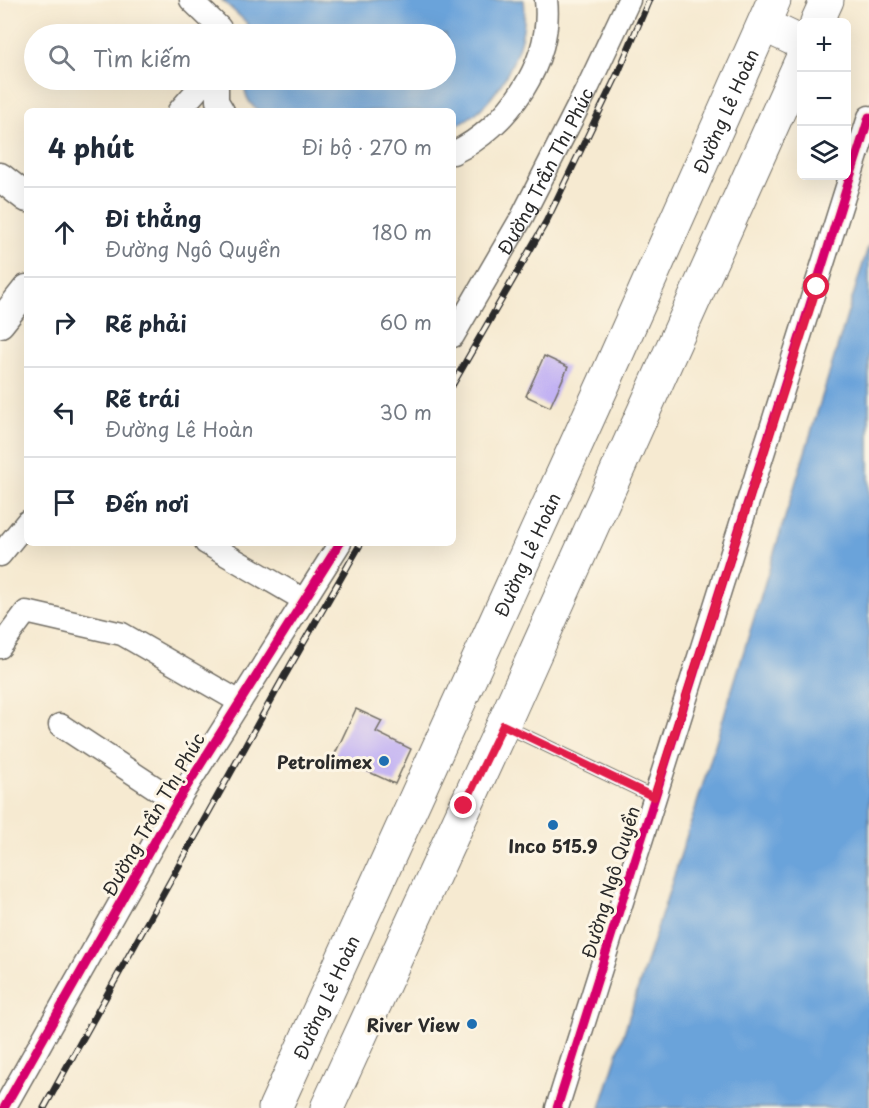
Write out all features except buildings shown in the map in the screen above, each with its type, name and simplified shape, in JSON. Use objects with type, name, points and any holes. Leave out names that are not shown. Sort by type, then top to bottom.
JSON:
[{"type":"main road","points":[[819,18],[827,0]]},
{"type":"main road","points":[[769,13],[797,39]]},
{"type":"main road","name":"Đường Lê Hoàn","points":[[275,1108],[769,13]]},
{"type":"main road","points":[[327,1108],[503,725],[797,68]]},
{"type":"main road","points":[[604,382],[648,403]]},
{"type":"main road","points":[[421,784],[464,806]]},
{"type":"street","points":[[191,0],[216,24]]},
{"type":"street","points":[[456,152],[495,125],[519,96],[536,65],[545,36],[548,12],[546,0]]},
{"type":"street","name":"Đường Trần Thị Phúc","points":[[456,331],[522,217],[629,0]]},
{"type":"street","points":[[181,108],[197,90]]},
{"type":"street","points":[[217,90],[218,101],[222,108]]},
{"type":"street","name":"Đường Ngô Quyền","points":[[556,1108],[869,117]]},
{"type":"street","points":[[0,323],[24,293]]},
{"type":"street","points":[[0,555],[24,526]]},
{"type":"street","points":[[211,546],[303,600]]},
{"type":"street","name":"Đường Trần Thị Phúc","points":[[6,1094],[177,802],[338,546]]},
{"type":"street","points":[[0,647],[26,612],[122,634],[240,702]]},
{"type":"street","points":[[60,725],[177,802]]},
{"type":"lane","points":[[503,725],[654,797]]},
{"type":"water","points":[[222,0],[524,0],[525,15],[519,46],[506,76],[487,103],[456,126],[456,108],[256,108],[247,97],[245,90],[456,90],[456,24],[247,24]]},
{"type":"water","points":[[869,244],[869,1108],[600,1108],[699,797]]},
{"type":"railway","points":[[456,379],[546,222],[618,73],[649,0]]},
{"type":"railway","points":[[44,1108],[359,546]]},
{"type":"cycle path","points":[[557,1108],[869,117]]},
{"type":"cycle path","points":[[4,1108],[177,802],[338,546]]},
{"type":"place","name":"Petrolimex","points":[[384,761]]},
{"type":"place","name":"Inco 515.9","points":[[553,825]]},
{"type":"place","name":"River View","points":[[472,1024]]},
{"type":"route","points":[[464,806],[503,725],[654,797],[817,287]]}]
